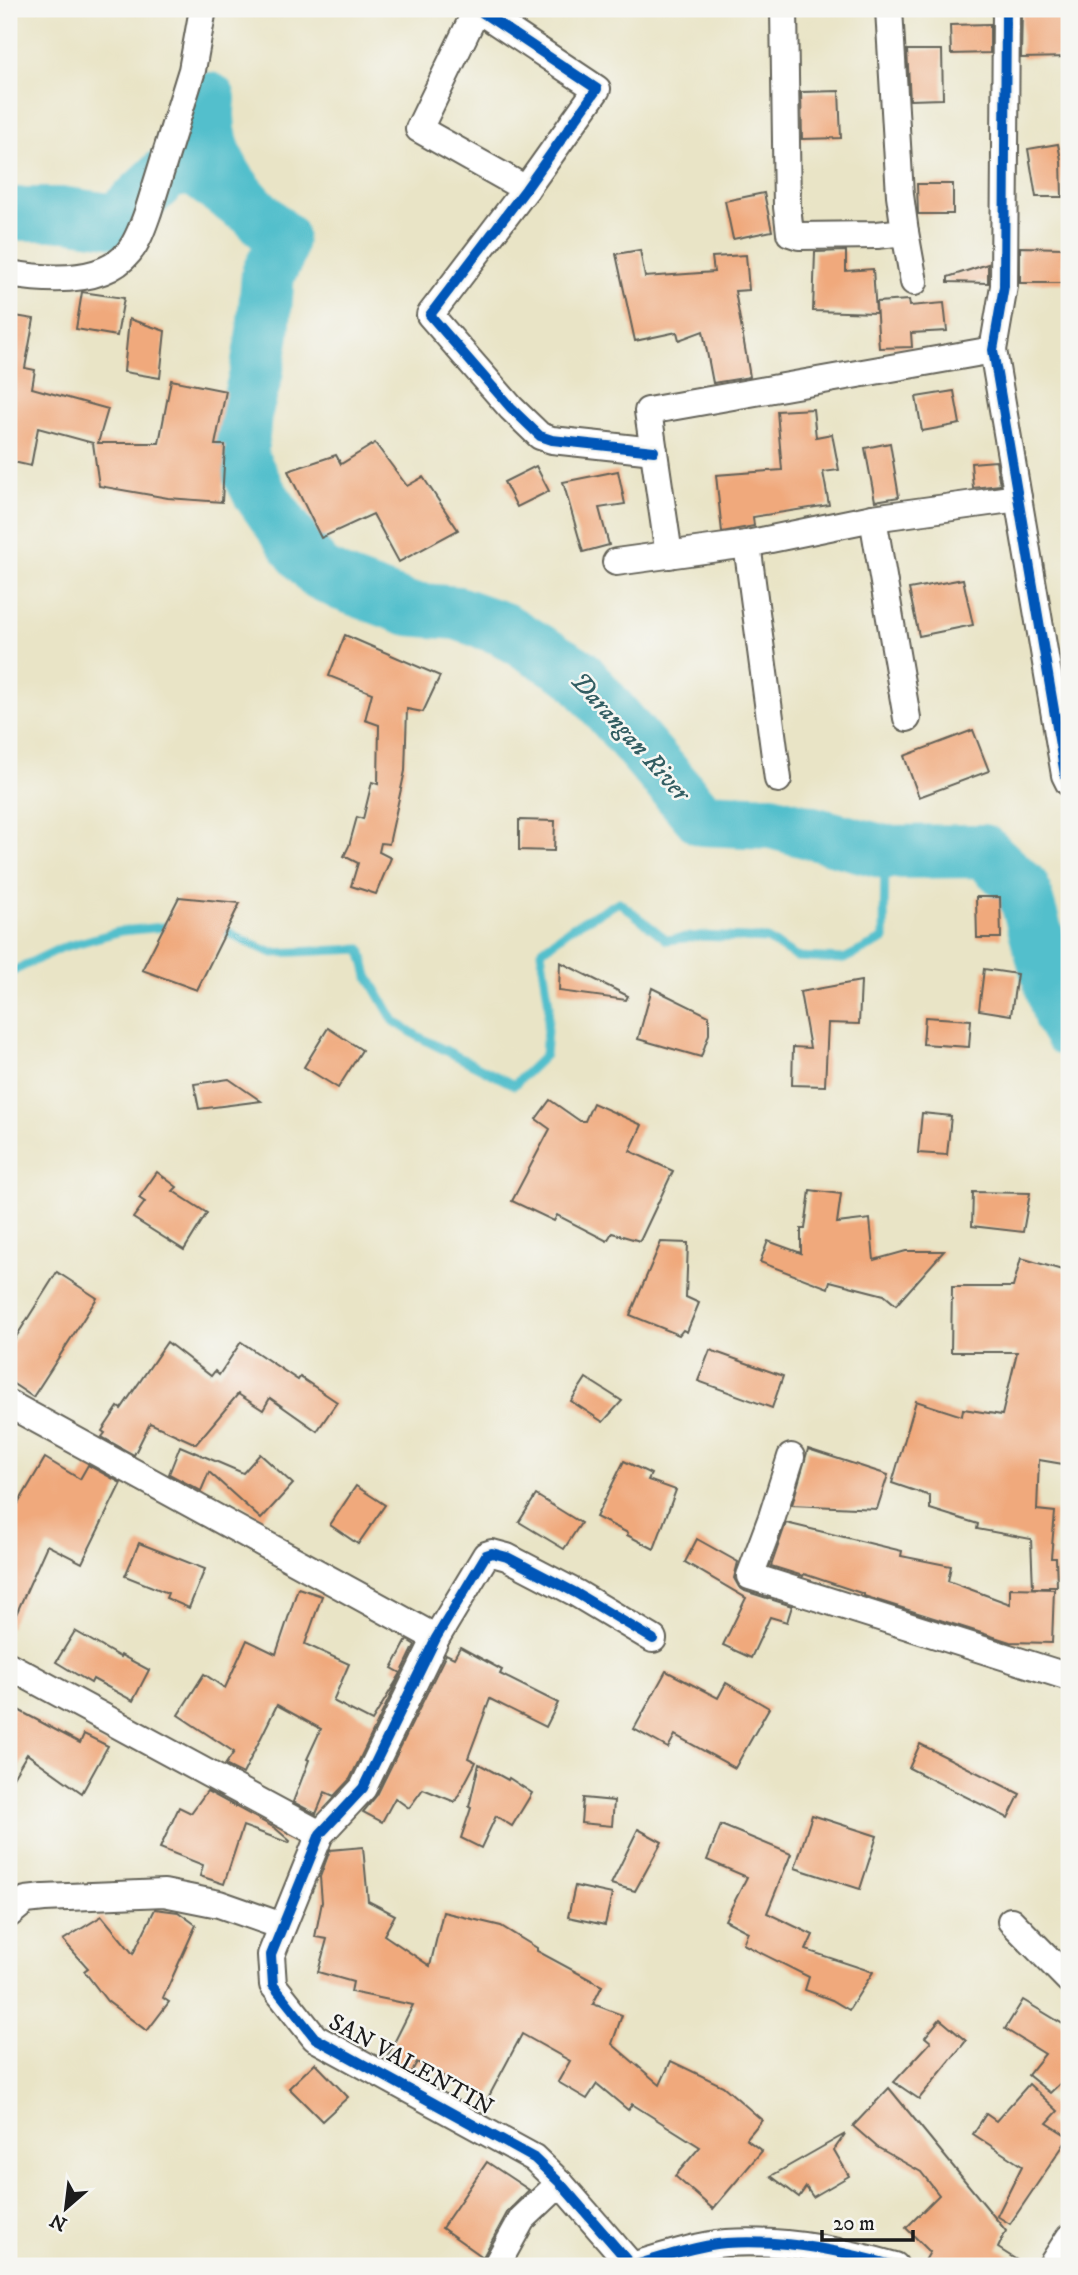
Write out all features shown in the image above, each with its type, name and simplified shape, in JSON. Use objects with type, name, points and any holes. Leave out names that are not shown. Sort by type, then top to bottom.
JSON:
[{"type":"street","points":[[9,274],[72,279],[108,269],[128,254],[139,235],[157,185],[192,70],[204,9]]},
{"type":"street","points":[[526,189],[419,129],[477,9],[597,89],[526,189],[430,315],[511,408],[540,436],[552,440],[654,452]]},
{"type":"street","points":[[785,9],[787,207],[790,233],[799,236],[905,232]]},
{"type":"street","points":[[889,9],[900,195],[914,282]]},
{"type":"street","points":[[1006,9],[1004,286],[993,350],[1065,746],[1065,775],[1069,783]]},
{"type":"street","points":[[669,555],[648,411],[993,350]]},
{"type":"street","points":[[616,562],[747,544],[873,518],[1018,498]]},
{"type":"street","points":[[873,518],[907,718]]},
{"type":"street","points":[[747,544],[778,779]]},
{"type":"street","points":[[9,1404],[436,1638]]},
{"type":"street","points":[[791,1457],[750,1576],[1069,1677]]},
{"type":"street","name":"SAN VALENTIN","points":[[653,1639],[576,1593],[507,1557],[492,1553],[486,1555],[436,1638],[363,1788],[320,1834],[271,1955],[273,1985],[315,2038],[534,2158],[560,2183],[632,2266],[724,2243],[796,2245],[857,2255],[895,2266]]},
{"type":"street","points":[[9,1666],[320,1834]]},
{"type":"street","points":[[9,1914],[26,1900],[164,1893],[219,1904],[282,1926]]},
{"type":"street","points":[[1011,1921],[1069,1980]]},
{"type":"street","points":[[496,2266],[522,2219],[560,2183]]},
{"type":"street","points":[[1051,2266],[1069,2238]]},
{"type":"building","points":[[1022,9],[1069,9],[1069,57],[1021,58]]},
{"type":"building","points":[[990,24],[990,53],[951,54],[950,25]]},
{"type":"building","points":[[907,50],[942,50],[943,99],[910,100]]},
{"type":"building","points":[[839,91],[841,138],[802,139],[801,92]]},
{"type":"building","points":[[1058,144],[1062,197],[1036,197],[1028,149]]},
{"type":"building","points":[[917,184],[953,184],[953,214],[918,214]]},
{"type":"building","points":[[764,193],[772,231],[733,239],[725,201]]},
{"type":"building","points":[[1020,247],[1063,248],[1063,283],[1020,283]]},
{"type":"building","points":[[640,250],[645,277],[714,272],[712,257],[746,255],[749,290],[735,291],[750,377],[713,383],[703,331],[679,340],[677,332],[635,341],[616,254]]},
{"type":"building","points":[[846,251],[846,271],[873,269],[876,313],[813,311],[815,252]]},
{"type":"building","points":[[988,264],[988,283],[948,282],[948,277]]},
{"type":"building","points":[[82,292],[124,298],[117,336],[76,329]]},
{"type":"building","points":[[909,300],[910,306],[944,303],[947,331],[911,333],[912,347],[879,348],[876,302]]},
{"type":"building","points":[[9,315],[34,319],[25,368],[35,370],[32,388],[108,409],[98,443],[159,443],[171,380],[226,391],[215,445],[225,445],[222,502],[168,498],[99,486],[93,443],[38,428],[31,466],[9,461]]},
{"type":"building","points":[[129,319],[165,331],[160,378],[124,372]]},
{"type":"building","points":[[954,391],[960,424],[922,431],[916,397]]},
{"type":"building","points":[[813,409],[816,437],[832,434],[839,470],[823,472],[829,505],[753,517],[754,526],[722,532],[716,475],[782,470],[777,411]]},
{"type":"building","points":[[375,443],[407,486],[423,477],[458,530],[399,562],[373,514],[321,538],[288,471],[336,455],[341,464]]},
{"type":"building","points":[[890,443],[899,497],[875,501],[865,448]]},
{"type":"building","points":[[996,461],[1000,485],[973,488],[971,463]]},
{"type":"building","points":[[536,466],[549,491],[517,507],[504,482]]},
{"type":"building","points":[[618,471],[625,504],[599,508],[609,545],[583,552],[563,482]]},
{"type":"building","points":[[963,579],[973,625],[919,636],[909,589]]},
{"type":"building","points":[[345,635],[440,676],[423,712],[407,709],[405,771],[389,844],[381,843],[379,852],[391,858],[376,894],[351,886],[358,863],[344,856],[357,817],[363,819],[372,782],[378,784],[379,725],[365,720],[372,693],[329,676]]},
{"type":"building","points":[[973,730],[989,771],[919,797],[904,756]]},
{"type":"building","points":[[519,820],[555,821],[554,851],[519,850]]},
{"type":"building","points":[[179,897],[240,903],[197,990],[142,970]]},
{"type":"building","points":[[976,897],[1000,897],[1001,938],[977,938]]},
{"type":"building","points":[[560,962],[628,996],[626,1000],[559,991]]},
{"type":"building","points":[[984,969],[1017,974],[1011,1015],[979,1010]]},
{"type":"building","points":[[861,981],[859,1024],[828,1023],[825,1086],[792,1085],[793,1047],[810,1048],[800,992]]},
{"type":"building","points":[[652,988],[709,1016],[709,1034],[701,1057],[638,1039]]},
{"type":"building","points":[[925,1017],[971,1020],[969,1047],[923,1044]]},
{"type":"building","points":[[328,1028],[362,1050],[338,1088],[304,1067]]},
{"type":"building","points":[[229,1079],[261,1101],[199,1109],[194,1084]]},
{"type":"building","points":[[550,1100],[580,1121],[585,1121],[593,1103],[642,1125],[630,1151],[673,1171],[640,1241],[612,1233],[607,1241],[557,1215],[554,1221],[512,1201],[550,1129],[536,1119]]},
{"type":"building","points":[[922,1113],[951,1116],[947,1155],[918,1153]]},
{"type":"building","points":[[157,1172],[177,1187],[173,1191],[207,1213],[184,1250],[133,1218],[145,1202],[139,1198]]},
{"type":"building","points":[[810,1190],[841,1194],[837,1223],[870,1219],[874,1260],[906,1251],[944,1251],[896,1305],[884,1295],[830,1281],[828,1288],[760,1262],[768,1241],[801,1253],[801,1229],[805,1229]]},
{"type":"building","points":[[973,1192],[1030,1193],[1023,1232],[972,1226]]},
{"type":"building","points":[[661,1242],[688,1243],[686,1297],[699,1303],[687,1332],[683,1330],[679,1335],[630,1315]]},
{"type":"building","points":[[1021,1258],[1069,1272],[1069,1465],[1039,1460],[1037,1510],[1055,1512],[1051,1558],[1056,1558],[1057,1586],[1049,1588],[1033,1588],[1031,1539],[977,1529],[978,1524],[930,1509],[930,1496],[892,1483],[916,1401],[962,1416],[963,1409],[1002,1415],[1017,1352],[951,1352],[952,1287],[1013,1287]]},
{"type":"building","points":[[57,1272],[97,1298],[33,1397],[9,1381],[9,1348]]},
{"type":"building","points":[[167,1342],[211,1376],[215,1371],[219,1375],[241,1342],[337,1402],[317,1431],[270,1398],[263,1410],[238,1394],[196,1444],[150,1423],[134,1455],[102,1437],[105,1433],[102,1431],[118,1407],[121,1409]]},
{"type":"building","points":[[710,1350],[783,1376],[772,1408],[698,1381]]},
{"type":"building","points":[[586,1378],[622,1401],[603,1422],[571,1401]]},
{"type":"building","points":[[180,1446],[243,1473],[260,1454],[293,1484],[261,1519],[209,1472],[201,1491],[169,1474]]},
{"type":"building","points":[[808,1449],[888,1475],[877,1509],[792,1505]]},
{"type":"building","points":[[45,1458],[80,1479],[88,1465],[121,1483],[82,1563],[47,1545],[9,1630],[9,1519]]},
{"type":"building","points":[[624,1461],[651,1474],[648,1480],[676,1490],[654,1549],[596,1517]]},
{"type":"building","points":[[356,1486],[385,1505],[358,1544],[330,1525]]},
{"type":"building","points":[[536,1495],[581,1523],[564,1549],[519,1522]]},
{"type":"building","points":[[786,1523],[902,1551],[901,1556],[951,1566],[948,1581],[1010,1604],[1010,1588],[1054,1589],[1052,1643],[1010,1642],[804,1574],[803,1576],[771,1566]]},
{"type":"building","points":[[697,1539],[738,1562],[734,1578],[739,1587],[792,1606],[787,1622],[770,1617],[751,1658],[723,1645],[746,1598],[685,1562]]},
{"type":"building","points":[[139,1543],[205,1569],[189,1608],[166,1598],[168,1593],[125,1576]]},
{"type":"building","points":[[298,1588],[322,1596],[305,1644],[349,1664],[333,1701],[372,1721],[401,1673],[392,1668],[407,1640],[415,1645],[350,1779],[334,1796],[325,1792],[316,1814],[293,1802],[309,1760],[307,1759],[321,1729],[277,1705],[243,1774],[225,1765],[234,1752],[178,1715],[204,1674],[225,1688],[247,1640],[276,1654]]},
{"type":"building","points":[[75,1631],[149,1670],[133,1701],[93,1679],[91,1683],[56,1662]]},
{"type":"building","points":[[460,1647],[502,1670],[500,1674],[558,1703],[546,1727],[490,1699],[468,1758],[476,1762],[455,1802],[423,1789],[409,1808],[395,1798],[382,1822],[363,1812],[377,1795],[446,1654],[454,1658]]},
{"type":"building","points":[[666,1671],[718,1698],[726,1683],[769,1708],[735,1768],[675,1735],[668,1748],[634,1729]]},
{"type":"building","points":[[9,1705],[80,1743],[84,1734],[108,1746],[82,1793],[27,1754],[9,1784]]},
{"type":"building","points":[[920,1744],[1020,1794],[1008,1818],[909,1768]]},
{"type":"building","points":[[479,1764],[508,1780],[509,1778],[532,1793],[512,1826],[496,1816],[481,1848],[461,1838],[471,1808],[469,1807]]},
{"type":"building","points":[[207,1791],[275,1828],[289,1843],[243,1826],[224,1884],[200,1876],[203,1865],[160,1848],[179,1807],[191,1813]]},
{"type":"building","points":[[583,1798],[614,1801],[612,1826],[581,1823]]},
{"type":"building","points":[[812,1815],[877,1836],[860,1889],[795,1868]]},
{"type":"building","points":[[721,1825],[791,1854],[767,1913],[813,1935],[806,1950],[873,1972],[849,2010],[805,1990],[809,1977],[743,1944],[748,1932],[725,1920],[747,1877],[707,1860]]},
{"type":"building","points":[[638,1829],[662,1842],[635,1891],[611,1884]]},
{"type":"building","points":[[363,1847],[368,1901],[395,1915],[384,1935],[430,1966],[443,1912],[501,1926],[537,1948],[537,1951],[602,1986],[593,2004],[622,2015],[612,2044],[660,2085],[671,2061],[723,2086],[762,2120],[746,2139],[762,2151],[713,2209],[675,2176],[700,2147],[632,2104],[628,2110],[597,2084],[587,2099],[558,2082],[570,2061],[522,2034],[487,2100],[417,2062],[411,2073],[386,2059],[413,2005],[351,1992],[353,1982],[318,1972],[327,1939],[315,1937],[322,1902],[320,1877],[330,1850]]},
{"type":"building","points":[[575,1886],[612,1894],[605,1925],[568,1917]]},
{"type":"building","points":[[155,1909],[178,1912],[196,1925],[163,1998],[169,2002],[147,2031],[107,2001],[84,1971],[88,1968],[63,1940],[102,1916],[133,1954]]},
{"type":"building","points":[[1023,2000],[1068,2027],[1069,2025],[1069,2075],[1050,2093],[1028,2075],[1045,2054],[1005,2029]]},
{"type":"building","points":[[940,2019],[966,2041],[919,2099],[894,2082],[931,2042],[925,2037]]},
{"type":"building","points":[[315,2063],[348,2097],[322,2121],[289,2088]]},
{"type":"building","points":[[1029,2084],[1058,2111],[1047,2123],[1069,2137],[1010,2224],[997,2216],[1022,2166],[973,2134],[986,2114],[996,2121]]},
{"type":"building","points":[[889,2088],[1006,2231],[998,2248],[1026,2266],[922,2266],[930,2252],[906,2228],[939,2195],[921,2172],[877,2147],[853,2126]]},
{"type":"building","points":[[845,2134],[834,2150],[849,2176],[813,2197],[806,2187],[799,2197],[771,2176]]},
{"type":"building","points":[[487,2162],[529,2190],[508,2211],[483,2257],[442,2228]]},
{"type":"waterway","name":"Darangan River","points":[[209,99],[211,141],[226,177],[250,208],[281,237],[278,255],[268,274],[263,333],[256,375],[245,414],[241,457],[260,494],[300,551],[320,573],[344,585],[409,609],[457,613],[503,629],[578,674],[702,819],[771,822],[885,852],[983,851],[1023,888],[1060,1016],[1069,1031]]},
{"type":"waterway","name":"Darangan River","points":[[9,214],[66,214],[116,221],[168,172],[193,168],[242,204]]},
{"type":"waterway","points":[[218,926],[273,953],[361,949],[368,976],[394,1021],[419,1037],[514,1085],[545,1055],[549,1005],[541,951],[571,928],[619,902],[667,940],[701,936],[767,939],[796,957],[844,959],[884,939],[885,852]]},
{"type":"waterway","points":[[9,973],[61,948],[121,931],[174,926]]},
{"type":"cycle path","points":[[477,9],[597,89],[526,189],[430,315],[511,408],[540,436],[552,440],[654,451]]},
{"type":"cycle path","points":[[1006,9],[1004,286],[993,350],[1065,775],[1069,783]]},
{"type":"cycle path","points":[[653,1639],[576,1593],[507,1557],[492,1553],[486,1555],[436,1638],[363,1788],[320,1834],[271,1955],[273,1985],[315,2038],[534,2158],[560,2183],[632,2266],[704,2246],[747,2242],[811,2247],[895,2266]]}]
